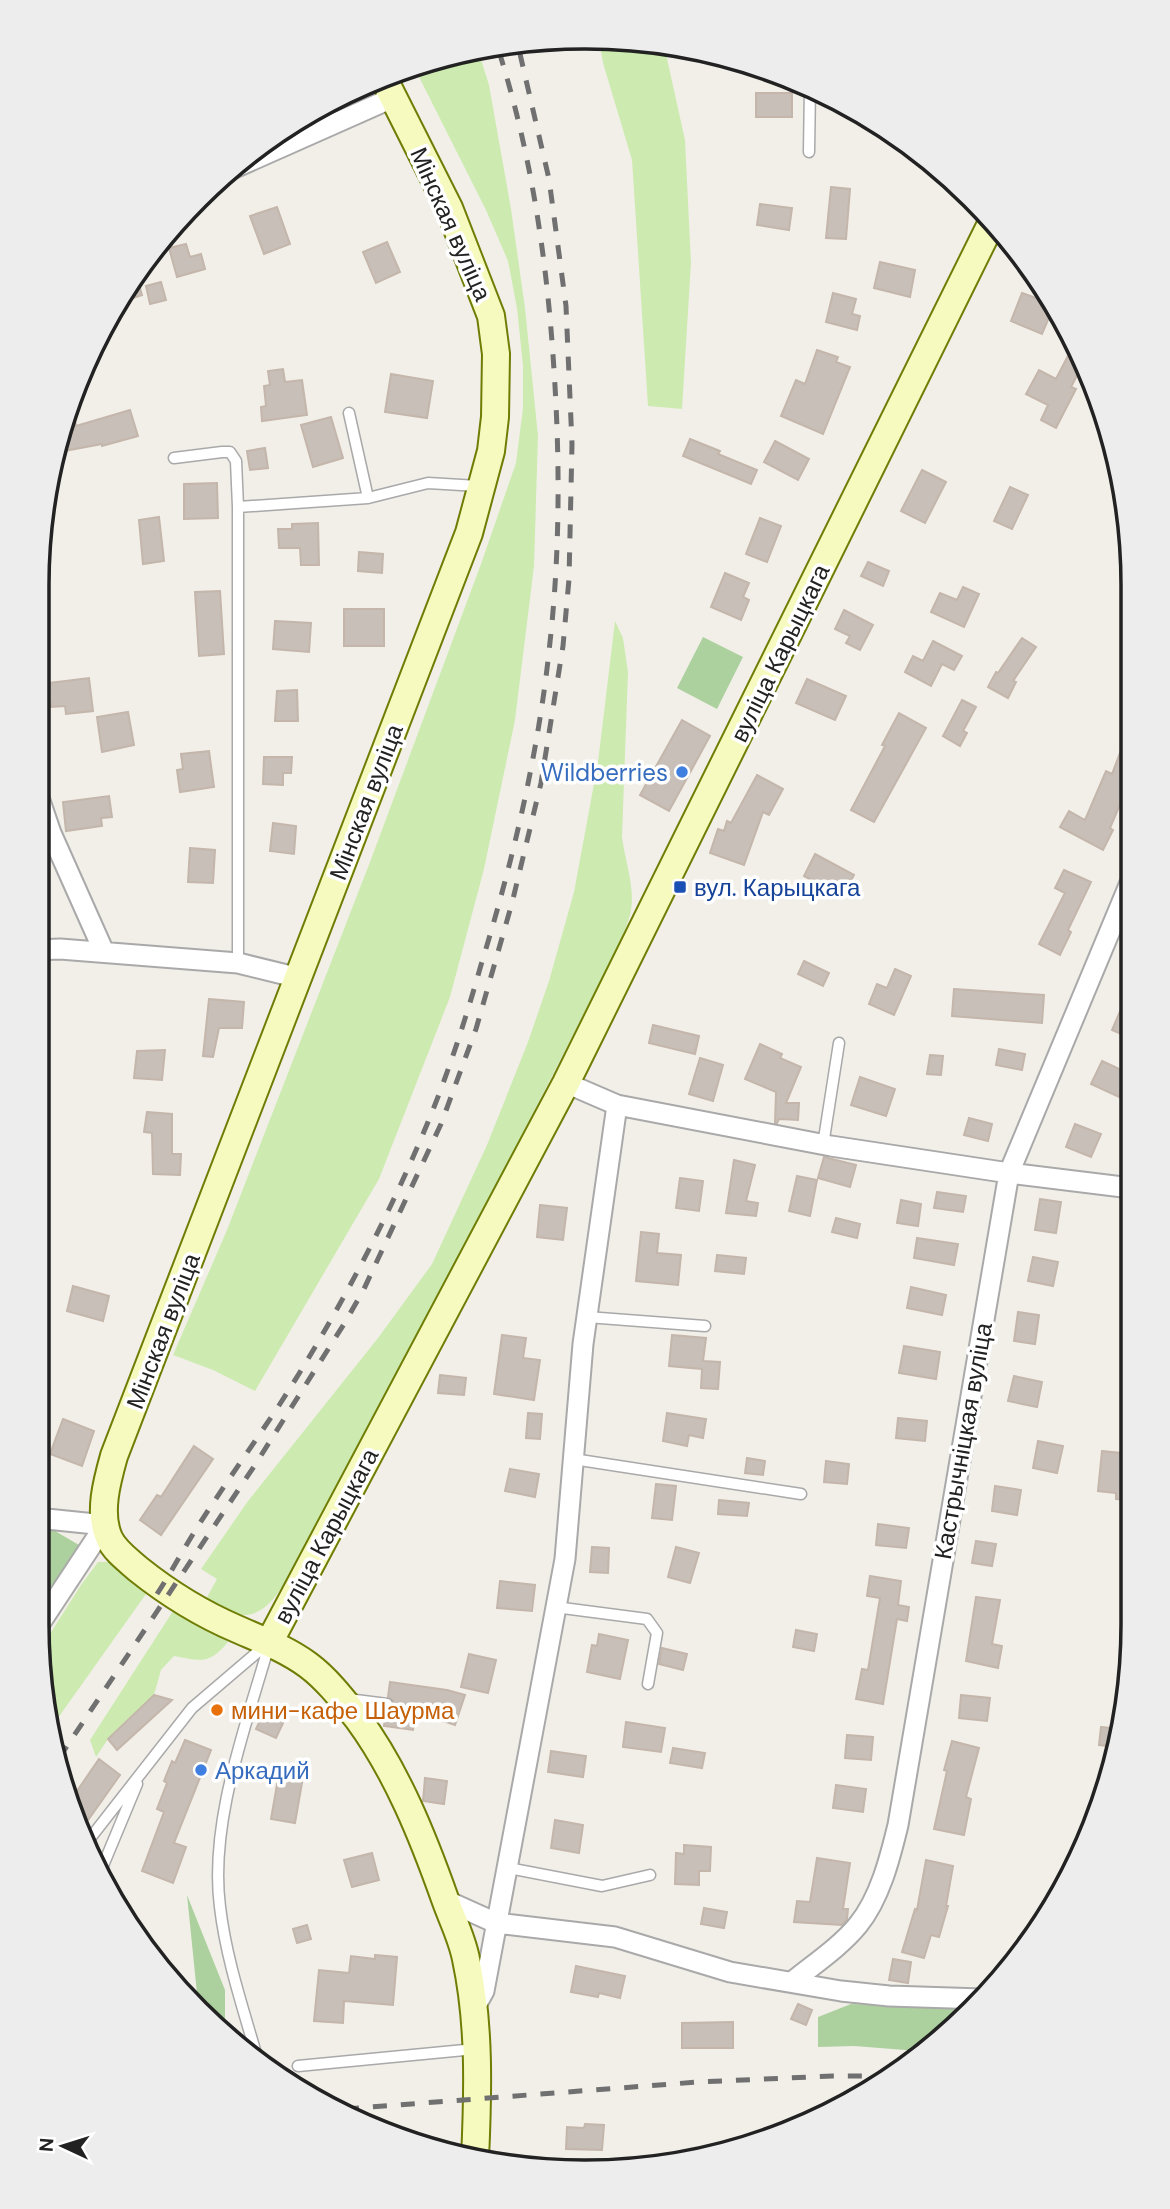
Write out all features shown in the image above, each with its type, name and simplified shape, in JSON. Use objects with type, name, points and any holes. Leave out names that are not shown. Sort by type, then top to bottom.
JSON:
[{"type":"street","points":[[283,142],[388,88]]},
{"type":"street","name":"Мінская вуліца","points":[[105,1525],[108,1479],[114,1456],[469,533],[482,486],[495,417],[496,354],[491,316],[449,208],[388,88]]},
{"type":"street","name":"вуліца Карыцкага","points":[[476,2149],[478,2102],[473,2011],[466,1958],[410,1811],[374,1743],[323,1676],[270,1642],[566,1083],[987,231]]},
{"type":"street","points":[[49,827],[104,951]]},
{"type":"street","name":"Кастрычніцкая вуліца","points":[[792,1982],[860,1923],[891,1855],[1009,1173],[1121,905]]},
{"type":"street","points":[[49,949],[104,951],[238,963],[299,978]]},
{"type":"street","points":[[566,1083],[617,1105],[822,1144],[1009,1173],[1121,1187]]},
{"type":"street","name":"вуліца Карыцкага","points":[[473,2011],[484,1991],[565,1559],[587,1317],[617,1105]]},
{"type":"street","points":[[49,1519],[105,1525]]},
{"type":"street","points":[[49,1610],[105,1525]]},
{"type":"street","points":[[105,1525],[110,1539],[123,1556],[162,1587],[216,1619],[270,1642]]},
{"type":"street","points":[[445,1900],[496,1923],[615,1937],[730,1972],[841,1991],[889,1996],[969,1998]]},
{"type":"street","points":[[826,1955],[841,1991]]},
{"type":"lane","points":[[809,152],[810,99]]},
{"type":"lane","points":[[349,413],[368,498]]},
{"type":"lane","points":[[174,458],[222,452],[230,453],[236,461],[238,963]]},
{"type":"lane","points":[[238,507],[368,498],[428,483],[482,486]]},
{"type":"lane","points":[[822,1144],[839,1043]]},
{"type":"lane","points":[[587,1317],[705,1326]]},
{"type":"lane","points":[[573,1459],[801,1494]]},
{"type":"lane","points":[[555,1607],[647,1619],[657,1633],[648,1684]]},
{"type":"lane","points":[[93,1836],[192,1708],[270,1642]]},
{"type":"lane","points":[[254,2045],[225,1939],[218,1877],[219,1837],[270,1642]]},
{"type":"lane","points":[[340,1698],[387,1704]]},
{"type":"lane","points":[[105,1862],[143,1771]]},
{"type":"lane","points":[[508,1868],[602,1886],[650,1875]]},
{"type":"lane","points":[[298,2066],[475,2049]]},
{"type":"green space","points":[[601,49],[666,56],[685,140],[691,263],[682,409],[648,406],[632,160]]},
{"type":"green space","points":[[481,59],[489,85],[511,209],[525,308],[538,436],[534,566],[515,720],[484,869],[450,997],[379,1179],[255,1391],[213,1370],[173,1355],[227,1230],[370,862],[516,463],[523,408],[523,366],[517,308],[508,261],[486,210],[418,75]]},
{"type":"green space","points":[[615,621],[623,638],[628,672],[622,837],[632,901],[626,926],[615,953],[440,1295],[295,1565],[277,1594],[262,1609],[253,1614],[230,1613],[206,1599],[217,1579],[201,1569],[248,1501],[378,1338],[432,1264],[487,1145],[528,1042],[549,981],[574,892],[598,762]]},
{"type":"green space","points":[[703,637],[743,657],[717,709],[677,688]]},
{"type":"green space","points":[[49,1529],[79,1545],[49,1594]]},
{"type":"green space","points":[[98,1562],[111,1562],[145,1586],[146,1594],[58,1719],[49,1635]]},
{"type":"green space","points":[[173,1611],[180,1612],[228,1642],[215,1655],[204,1660],[174,1656],[161,1670],[154,1695],[108,1739],[96,1757],[90,1740]]},
{"type":"green space","points":[[187,1895],[225,1990],[225,2021],[197,1993]]},
{"type":"green space","points":[[851,2004],[959,2007],[909,2050],[854,2046],[818,2047],[818,2017]]},
{"type":"building","points":[[756,93],[792,93],[792,117],[756,117]]},
{"type":"building","points":[[831,187],[850,189],[846,239],[826,238]]},
{"type":"building","points":[[760,204],[792,208],[789,230],[757,225]]},
{"type":"building","points":[[277,207],[290,244],[264,254],[250,216]]},
{"type":"building","points":[[387,242],[400,272],[376,283],[363,252]]},
{"type":"building","points":[[186,244],[190,257],[201,254],[205,269],[177,277],[169,248]]},
{"type":"building","points":[[880,262],[915,270],[910,297],[874,288]]},
{"type":"building","points":[[161,282],[166,300],[150,304],[146,286]]},
{"type":"building","points":[[140,286],[142,295],[132,298]]},
{"type":"building","points":[[833,293],[856,299],[852,314],[860,316],[857,330],[826,322]]},
{"type":"building","points":[[1022,293],[1038,299],[1049,317],[1042,334],[1011,321]]},
{"type":"building","points":[[817,350],[838,357],[836,362],[850,367],[823,434],[781,416],[796,380],[805,384]]},
{"type":"building","points":[[1069,354],[1078,374],[1071,387],[1076,389],[1056,428],[1041,420],[1048,405],[1026,394],[1039,370],[1056,379]]},
{"type":"building","points":[[283,369],[285,382],[302,380],[307,415],[262,421],[261,407],[266,406],[264,386],[270,385],[268,371]]},
{"type":"building","points":[[391,374],[433,381],[427,418],[385,412]]},
{"type":"building","points":[[130,410],[138,436],[102,446],[66,451],[75,421],[76,426]]},
{"type":"building","points":[[331,417],[343,458],[313,467],[301,425]]},
{"type":"building","points":[[690,439],[757,470],[751,484],[683,456]]},
{"type":"building","points":[[775,441],[809,459],[798,480],[764,462]]},
{"type":"building","points":[[265,448],[268,468],[250,470],[247,451]]},
{"type":"building","points":[[922,470],[946,482],[925,523],[901,511]]},
{"type":"building","points":[[217,483],[218,518],[184,519],[184,484]]},
{"type":"building","points":[[1010,487],[1028,495],[1012,529],[994,521]]},
{"type":"building","points":[[159,517],[164,561],[143,564],[139,520]]},
{"type":"building","points":[[760,518],[781,526],[767,562],[746,554]]},
{"type":"building","points":[[318,523],[319,565],[301,565],[300,548],[279,548],[278,529],[292,529],[292,524]]},
{"type":"building","points":[[359,552],[383,554],[382,573],[358,571]]},
{"type":"building","points":[[868,562],[889,571],[883,586],[861,576]]},
{"type":"building","points":[[725,573],[749,583],[743,597],[749,600],[741,620],[711,607]]},
{"type":"building","points":[[963,587],[979,594],[964,627],[931,612],[940,593],[957,600]]},
{"type":"building","points":[[220,591],[224,654],[199,656],[195,592]]},
{"type":"building","points":[[344,609],[384,609],[384,646],[344,646]]},
{"type":"building","points":[[844,610],[873,625],[860,650],[846,643],[850,636],[835,629]]},
{"type":"building","points":[[275,621],[311,623],[309,652],[273,649]]},
{"type":"building","points":[[1022,638],[1036,647],[1013,681],[1016,682],[1008,698],[988,687]]},
{"type":"building","points":[[933,641],[962,656],[954,670],[942,664],[931,686],[905,672],[913,656],[923,661]]},
{"type":"building","points":[[89,678],[93,711],[66,714],[65,706],[51,707],[49,683]]},
{"type":"building","points":[[807,679],[846,696],[835,720],[796,703]]},
{"type":"building","points":[[297,690],[298,721],[275,721],[277,691]]},
{"type":"building","points":[[962,700],[976,707],[963,731],[967,733],[960,746],[943,736]]},
{"type":"building","points":[[128,712],[134,745],[102,752],[97,717]]},
{"type":"building","points":[[899,713],[926,728],[874,822],[851,810]]},
{"type":"building","points":[[682,720],[710,736],[669,811],[640,795]]},
{"type":"building","points":[[1121,750],[1121,802],[1110,828],[1113,830],[1103,850],[1060,827],[1069,811],[1085,820],[1106,771],[1112,774]]},
{"type":"building","points":[[209,751],[214,787],[180,792],[177,770],[183,769],[181,754]]},
{"type":"building","points":[[264,757],[292,757],[291,773],[283,773],[283,785],[263,784]]},
{"type":"building","points":[[757,775],[783,789],[769,815],[763,812],[744,865],[710,853],[718,829],[724,831],[727,821],[731,823]]},
{"type":"building","points":[[109,796],[112,817],[101,818],[102,826],[66,831],[63,802]]},
{"type":"building","points":[[273,823],[296,826],[294,854],[270,851]]},
{"type":"building","points":[[190,848],[215,850],[213,883],[188,882]]},
{"type":"building","points":[[815,854],[854,875],[843,896],[804,876]]},
{"type":"building","points":[[1064,870],[1091,882],[1068,930],[1071,932],[1060,955],[1039,944],[1065,893],[1055,888]]},
{"type":"building","points":[[804,961],[829,973],[823,986],[798,974]]},
{"type":"building","points":[[895,969],[911,976],[894,1015],[869,1004],[877,984],[887,988]]},
{"type":"building","points":[[954,989],[1044,995],[1042,1023],[952,1016]]},
{"type":"building","points":[[209,999],[244,1002],[242,1028],[219,1028],[213,1057],[203,1056]]},
{"type":"building","points":[[1121,1009],[1121,1034],[1112,1030]]},
{"type":"building","points":[[653,1025],[699,1036],[695,1054],[649,1043]]},
{"type":"building","points":[[760,1044],[782,1054],[780,1058],[801,1067],[786,1103],[799,1103],[798,1120],[779,1119],[775,1123],[776,1092],[745,1079]]},
{"type":"building","points":[[999,1049],[1025,1054],[1022,1070],[996,1065]]},
{"type":"building","points":[[165,1050],[162,1080],[134,1078],[137,1051]]},
{"type":"building","points":[[930,1055],[943,1056],[941,1075],[927,1074]]},
{"type":"building","points":[[700,1058],[723,1065],[713,1101],[689,1094]]},
{"type":"building","points":[[1102,1061],[1121,1070],[1119,1097],[1091,1084]]},
{"type":"building","points":[[860,1077],[895,1089],[886,1116],[851,1105]]},
{"type":"building","points":[[147,1112],[172,1114],[172,1154],[181,1154],[180,1175],[153,1174],[152,1133],[144,1132]]},
{"type":"building","points":[[969,1118],[992,1124],[988,1141],[964,1135]]},
{"type":"building","points":[[1075,1124],[1101,1134],[1091,1157],[1066,1147]]},
{"type":"building","points":[[824,1157],[856,1165],[850,1187],[818,1178]]},
{"type":"building","points":[[734,1160],[755,1165],[746,1201],[758,1203],[756,1216],[726,1213]]},
{"type":"building","points":[[797,1176],[817,1180],[810,1216],[789,1211]]},
{"type":"building","points":[[680,1178],[703,1181],[699,1211],[676,1208]]},
{"type":"building","points":[[937,1192],[966,1196],[963,1212],[934,1208]]},
{"type":"building","points":[[1040,1199],[1061,1202],[1056,1233],[1035,1230]]},
{"type":"building","points":[[901,1200],[921,1204],[918,1226],[897,1223]]},
{"type":"building","points":[[540,1205],[567,1208],[563,1240],[537,1237]]},
{"type":"building","points":[[836,1218],[860,1224],[857,1238],[832,1232]]},
{"type":"building","points":[[641,1232],[659,1234],[657,1253],[681,1255],[678,1285],[636,1281]]},
{"type":"building","points":[[917,1238],[958,1244],[954,1265],[914,1258]]},
{"type":"building","points":[[717,1255],[746,1258],[744,1274],[715,1271]]},
{"type":"building","points":[[1033,1257],[1058,1262],[1053,1286],[1028,1281]]},
{"type":"building","points":[[73,1286],[109,1296],[103,1321],[67,1311]]},
{"type":"building","points":[[911,1287],[946,1295],[942,1315],[907,1308]]},
{"type":"building","points":[[1018,1312],[1039,1315],[1035,1344],[1014,1341]]},
{"type":"building","points":[[502,1335],[526,1338],[523,1358],[540,1360],[534,1400],[494,1394]]},
{"type":"building","points":[[672,1335],[706,1338],[703,1361],[720,1362],[718,1389],[701,1388],[702,1369],[669,1366]]},
{"type":"building","points":[[904,1346],[940,1352],[936,1379],[899,1373]]},
{"type":"building","points":[[440,1375],[466,1378],[464,1395],[438,1393]]},
{"type":"building","points":[[1014,1376],[1042,1382],[1037,1407],[1008,1401]]},
{"type":"building","points":[[528,1413],[542,1414],[540,1439],[526,1438]]},
{"type":"building","points":[[667,1413],[706,1419],[703,1438],[689,1435],[687,1446],[663,1441]]},
{"type":"building","points":[[898,1418],[927,1421],[925,1441],[896,1438]]},
{"type":"building","points":[[63,1419],[94,1431],[82,1466],[50,1454]]},
{"type":"building","points":[[1038,1441],[1063,1446],[1057,1473],[1033,1468]]},
{"type":"building","points":[[194,1446],[213,1459],[161,1535],[140,1520],[157,1495],[161,1497]]},
{"type":"building","points":[[1102,1451],[1121,1453],[1121,1499],[1116,1499],[1116,1493],[1098,1491]]},
{"type":"building","points":[[747,1458],[765,1461],[763,1475],[745,1473]]},
{"type":"building","points":[[826,1461],[849,1464],[847,1484],[824,1482]]},
{"type":"building","points":[[510,1469],[539,1474],[535,1497],[505,1491]]},
{"type":"building","points":[[656,1484],[676,1486],[672,1520],[652,1518]]},
{"type":"building","points":[[995,1486],[1021,1490],[1017,1515],[992,1511]]},
{"type":"building","points":[[719,1500],[749,1503],[747,1516],[718,1514]]},
{"type":"building","points":[[878,1524],[909,1528],[906,1548],[876,1545]]},
{"type":"building","points":[[976,1541],[996,1544],[992,1566],[972,1563]]},
{"type":"building","points":[[592,1547],[609,1548],[608,1573],[590,1572]]},
{"type":"building","points":[[676,1547],[699,1553],[690,1583],[668,1577]]},
{"type":"building","points":[[870,1576],[901,1581],[898,1605],[909,1607],[907,1621],[897,1619],[883,1704],[856,1699],[862,1669],[868,1670],[880,1598],[867,1596]]},
{"type":"building","points":[[500,1581],[535,1585],[532,1611],[497,1608]]},
{"type":"building","points":[[976,1597],[1000,1600],[992,1644],[1002,1646],[998,1668],[966,1661]]},
{"type":"building","points":[[796,1630],[817,1634],[814,1651],[793,1647]]},
{"type":"building","points":[[599,1634],[628,1640],[620,1679],[587,1672],[592,1645],[597,1646]]},
{"type":"building","points":[[662,1648],[687,1654],[683,1670],[659,1664]]},
{"type":"building","points":[[469,1654],[496,1660],[488,1693],[461,1687]]},
{"type":"building","points":[[390,1682],[465,1695],[455,1725],[416,1712],[413,1730],[384,1726],[386,1711],[390,1711],[394,1706],[394,1701],[388,1697]]},
{"type":"building","points":[[154,1695],[172,1700],[117,1750],[108,1739]]},
{"type":"building","points":[[961,1695],[990,1698],[987,1721],[959,1718]]},
{"type":"building","points":[[264,1712],[284,1721],[276,1738],[256,1729]]},
{"type":"building","points":[[626,1722],[665,1728],[661,1752],[623,1747]]},
{"type":"building","points":[[1101,1727],[1111,1728],[1107,1746],[1099,1745]]},
{"type":"building","points":[[847,1735],[873,1737],[871,1760],[845,1758]]},
{"type":"building","points":[[185,1740],[211,1750],[174,1843],[186,1847],[173,1883],[142,1871],[164,1812],[157,1809],[167,1783],[164,1781]]},
{"type":"building","points":[[952,1741],[979,1748],[966,1797],[971,1799],[964,1835],[934,1829]]},
{"type":"building","points":[[673,1748],[705,1753],[702,1768],[670,1763]]},
{"type":"building","points":[[551,1751],[586,1756],[583,1777],[548,1772]]},
{"type":"building","points":[[99,1759],[120,1775],[87,1821],[76,1792]]},
{"type":"building","points":[[279,1773],[303,1777],[295,1823],[271,1819]]},
{"type":"building","points":[[425,1778],[447,1781],[444,1804],[423,1801]]},
{"type":"building","points":[[836,1785],[866,1789],[863,1812],[833,1808]]},
{"type":"building","points":[[555,1820],[583,1825],[579,1853],[551,1848]]},
{"type":"building","points":[[684,1845],[711,1847],[710,1871],[699,1871],[699,1885],[675,1884],[676,1853],[684,1854]]},
{"type":"building","points":[[372,1853],[379,1880],[352,1887],[344,1860]]},
{"type":"building","points":[[817,1858],[850,1863],[843,1909],[848,1909],[847,1919],[842,1925],[794,1922],[797,1901],[810,1902]]},
{"type":"building","points":[[926,1860],[953,1866],[948,1906],[939,1937],[931,1935],[924,1958],[902,1952],[915,1909],[917,1910]]},
{"type":"building","points":[[704,1908],[727,1912],[724,1928],[701,1924]]},
{"type":"building","points":[[307,1925],[311,1939],[297,1943],[293,1929]]},
{"type":"building","points":[[375,1955],[397,1957],[393,2005],[344,2001],[343,2023],[314,2021],[319,1970],[349,1973],[351,1956],[375,1959]]},
{"type":"building","points":[[893,1959],[911,1962],[908,1983],[889,1980]]},
{"type":"building","points":[[576,1966],[625,1976],[620,1998],[599,1993],[598,1997],[571,1992]]},
{"type":"building","points":[[798,2004],[812,2010],[806,2025],[791,2019]]},
{"type":"building","points":[[733,2022],[733,2048],[682,2048],[682,2023]]},
{"type":"building","points":[[585,2124],[604,2125],[602,2150],[566,2149],[567,2127],[584,2128]]},
{"type":"railway","points":[[64,1750],[255,1465],[363,1291],[441,1124],[476,1029],[512,903],[541,783],[563,646],[569,579],[572,444],[566,306],[549,179],[520,53]]},
{"type":"railway","points":[[157,1594],[320,1338],[395,1196],[428,1122],[457,1044],[514,846],[539,724],[553,608],[558,506],[557,438],[551,329],[542,246],[528,165],[500,56]]},
{"type":"railway","points":[[355,2108],[698,2082],[873,2076]]},
{"type":"place","name":"Wildberries","points":[[682,772]]},
{"type":"place","name":"вул. Карыцкага","points":[[680,887]]},
{"type":"place","name":"мини-кафе Шаурма","points":[[217,1710]]},
{"type":"place","name":"Аркадий","points":[[201,1770]]}]
